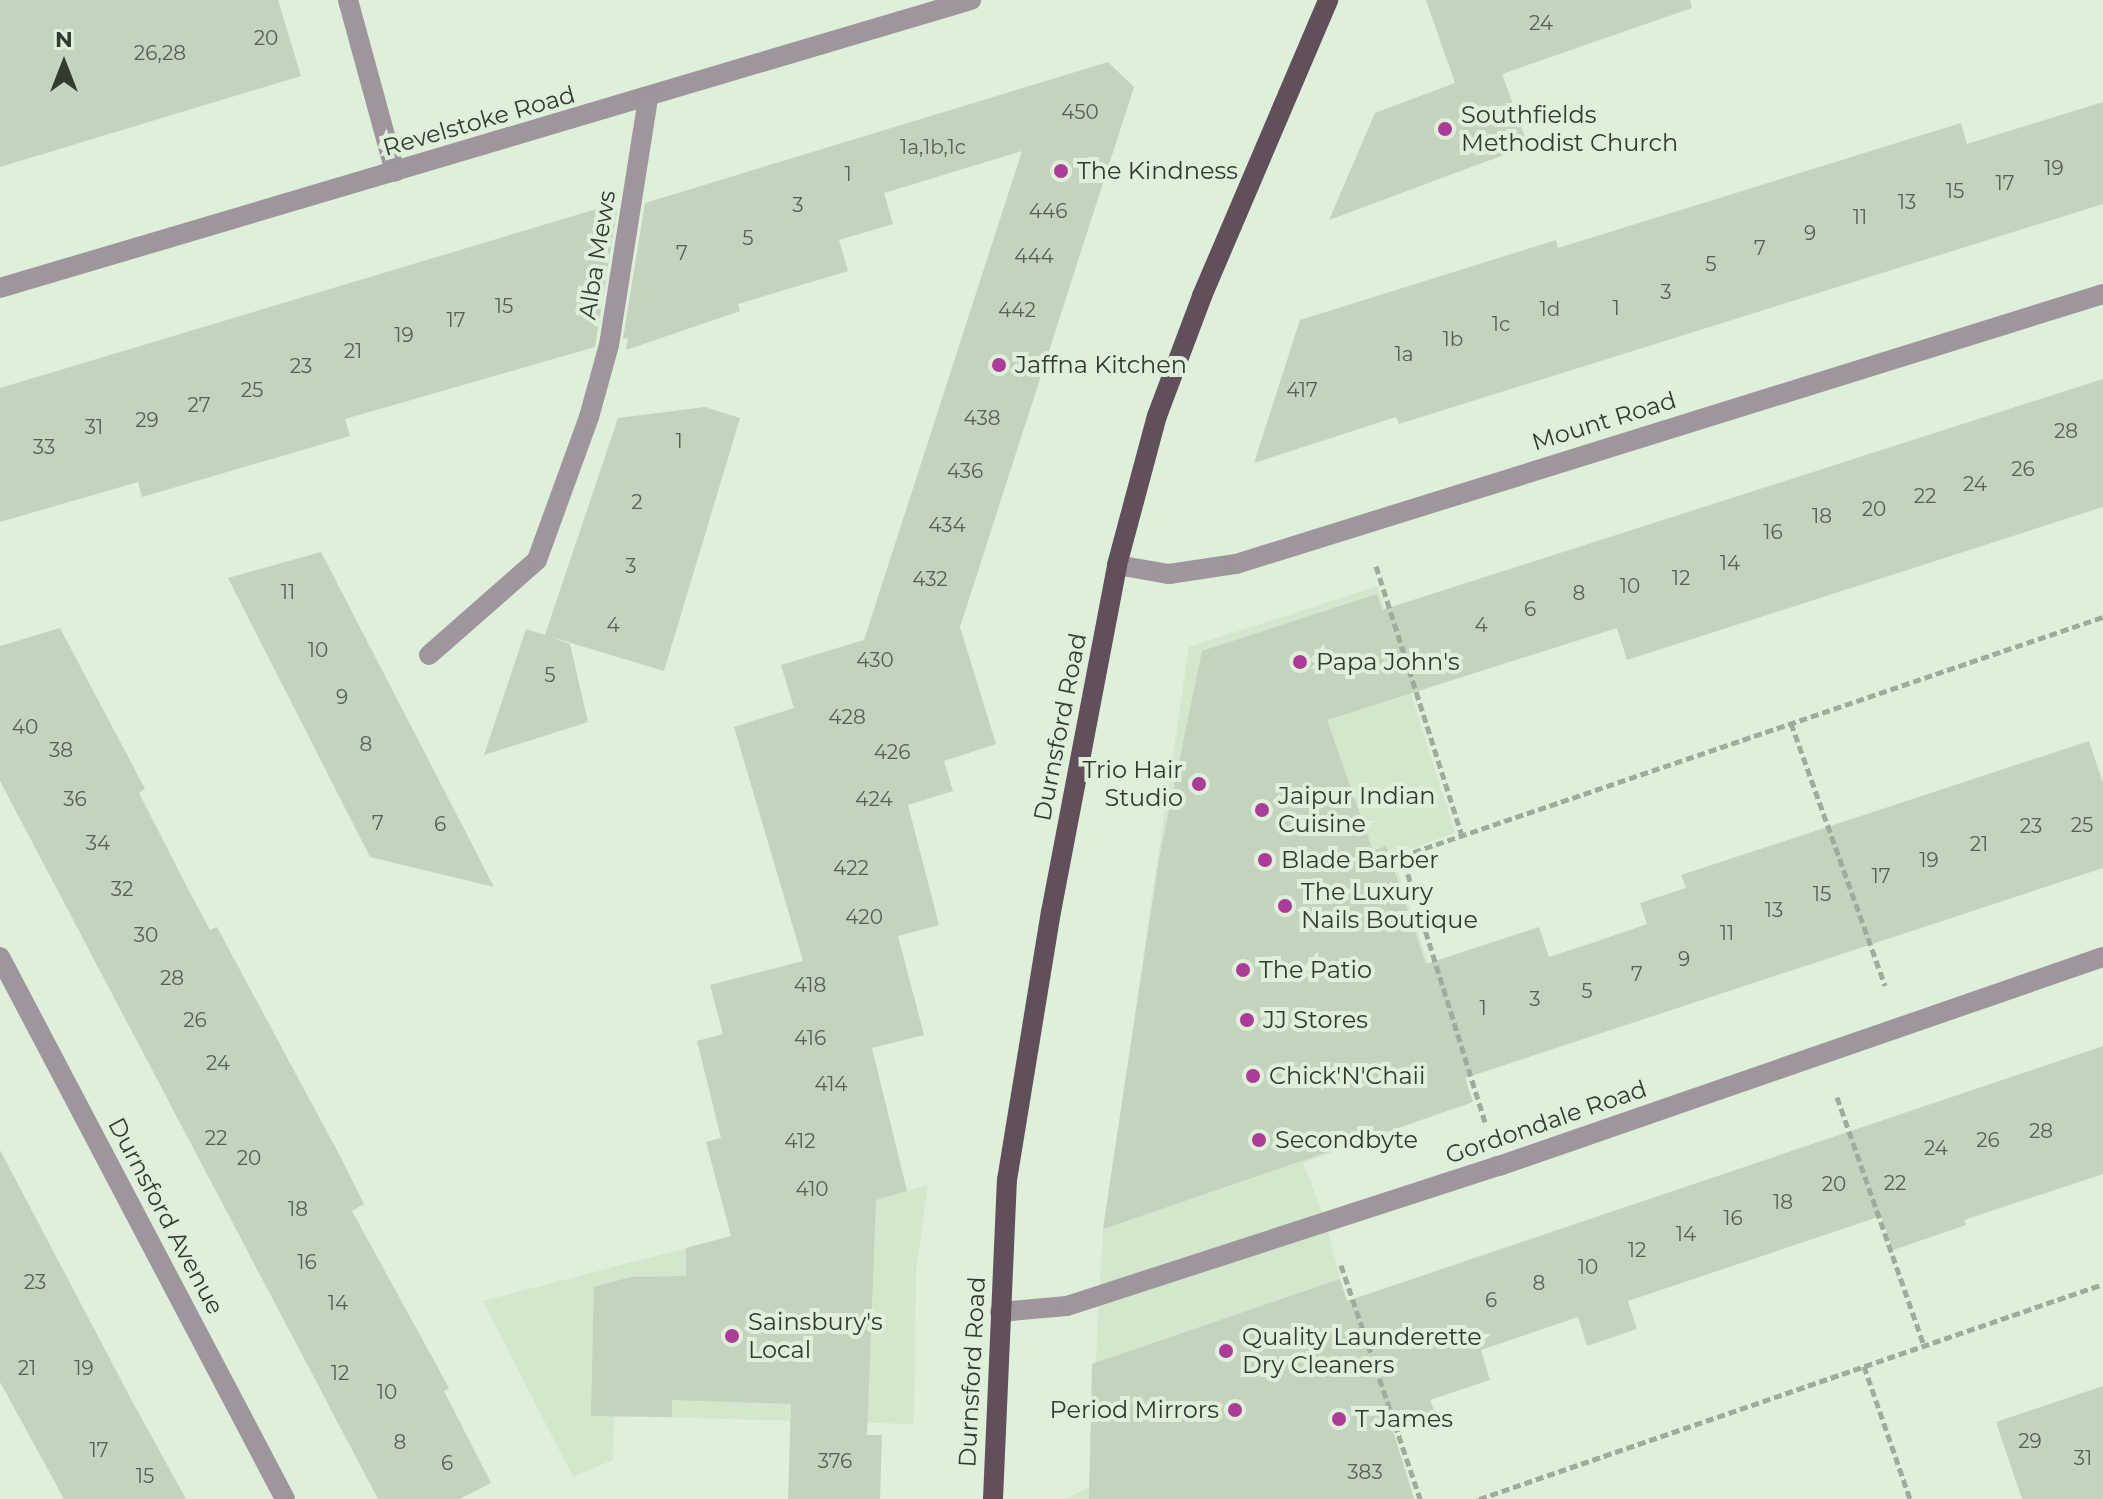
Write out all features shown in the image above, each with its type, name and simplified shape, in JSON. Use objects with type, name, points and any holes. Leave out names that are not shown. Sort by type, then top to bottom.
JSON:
[{"type":"main road","name":"Durnsford Road","points":[[993,1499],[1007,1180],[1030,1028],[1117,565],[1157,416],[1179,356],[1328,0]]},
{"type":"street","points":[[348,0],[395,172]]},
{"type":"street","name":"Revelstoke Road","points":[[0,288],[648,100],[971,0]]},
{"type":"street","name":"Alba Mews","points":[[429,655],[537,560],[589,417],[609,345],[648,100]]},
{"type":"street","name":"Mount Road","points":[[1117,565],[1169,574],[1236,564],[2103,294]]},
{"type":"street","name":"Durnsford Avenue","points":[[0,957],[285,1499]]},
{"type":"street","name":"Gordondale Road","points":[[1000,1312],[1067,1306],[1499,1166],[2103,957]]},
{"type":"path","points":[[1362,524],[1462,835]]},
{"type":"path","points":[[1499,1166],[1402,856],[2103,617]]},
{"type":"path","points":[[1791,723],[1899,1028]]},
{"type":"path","points":[[1822,1054],[1924,1345]]},
{"type":"path","points":[[1326,1222],[1420,1499]]},
{"type":"path","points":[[1479,1499],[2103,1284]]},
{"type":"path","points":[[1864,1366],[1910,1499]]},
{"type":"shaded area","points":[[1377,586],[1455,833],[1393,855],[1473,1102],[1303,1163],[1326,1222],[1340,1279],[1414,1499],[1065,1499],[1089,1487],[1103,1228],[1189,647]]},
{"type":"shaded area","name":"Sainsbury's Local","points":[[928,1185],[916,1271],[914,1424],[614,1416],[613,1460],[573,1477],[483,1301]]},
{"type":"building","points":[[0,0],[278,0],[301,76],[0,167]]},
{"type":"building","points":[[1426,0],[1690,0],[1692,8],[1502,74],[1528,146],[1329,220],[1375,113],[1455,83]]},
{"type":"building","points":[[1108,62],[1134,87],[960,627],[996,744],[944,761],[953,791],[908,805],[939,925],[898,936],[924,1035],[872,1048],[907,1191],[876,1200],[867,1435],[882,1435],[880,1499],[788,1499],[791,1404],[672,1400],[672,1417],[591,1416],[594,1287],[631,1277],[686,1276],[686,1248],[731,1236],[706,1142],[721,1138],[697,1041],[723,1034],[710,985],[803,961],[734,727],[794,708],[781,665],[864,640],[1022,151],[884,193],[893,224],[839,240],[848,271],[738,304],[740,311],[626,350],[628,338],[623,339],[645,203]]},
{"type":"building","points":[[2103,102],[2103,204],[1399,424],[1396,417],[1254,463],[1300,320],[1556,240],[1558,248],[1961,123],[1967,144]]},
{"type":"building","points":[[610,205],[609,212],[617,210],[595,347],[345,419],[350,436],[142,497],[138,482],[0,522],[0,388]]},
{"type":"building","points":[[2103,379],[2103,507],[1627,660],[1617,628],[1327,720],[1373,851],[1386,846],[1426,964],[1539,927],[1549,957],[1598,941],[1647,924],[1640,903],[1686,888],[1681,875],[2089,741],[2103,783],[2103,868],[1465,1078],[1473,1102],[1103,1229],[1159,859],[1202,651],[1377,594],[1382,610]]},
{"type":"building","points":[[705,407],[740,418],[664,671],[548,636],[570,644],[588,722],[484,755],[526,629],[545,635],[618,418]]},
{"type":"building","points":[[321,552],[494,887],[370,857],[228,578]]},
{"type":"building","points":[[60,628],[145,789],[139,793],[186,885],[210,930],[217,927],[341,1158],[364,1204],[352,1211],[449,1388],[444,1391],[491,1483],[460,1499],[378,1499],[0,781],[0,646]]},
{"type":"building","points":[[2103,1046],[2103,1174],[1964,1220],[1966,1225],[1893,1250],[1881,1216],[1628,1301],[1637,1329],[1587,1346],[1578,1317],[1481,1350],[1490,1380],[1430,1400],[1435,1413],[1392,1427],[1414,1499],[1089,1499],[1092,1364],[1340,1279],[1347,1301]]},
{"type":"building","points":[[0,1150],[186,1499],[64,1499],[0,1382]]},
{"type":"building","points":[[2103,1386],[2103,1499],[2022,1499],[1996,1422]]},
{"type":"place","name":"Southfields Methodist Church","points":[[1445,129]]},
{"type":"place","name":"The Kindness","points":[[1061,171]]},
{"type":"place","name":"Jaffna Kitchen","points":[[999,365]]},
{"type":"place","name":"Papa John's","points":[[1300,662]]},
{"type":"place","name":"Trio Hair Studio","points":[[1199,784]]},
{"type":"place","name":"Jaipur Indian Cuisine","points":[[1262,810]]},
{"type":"place","name":"Blade Barber","points":[[1265,860]]},
{"type":"place","name":"The Luxury Nails Boutique","points":[[1285,906]]},
{"type":"place","name":"The Patio","points":[[1243,970]]},
{"type":"place","name":"JJ Stores","points":[[1247,1020]]},
{"type":"place","name":"Chick'N'Chaii","points":[[1253,1076]]},
{"type":"place","name":"Secondbyte","points":[[1259,1140]]},
{"type":"place","name":"Sainsbury's Local","points":[[732,1336]]},
{"type":"place","name":"Quality Launderette Dry Cleaners","points":[[1226,1351]]},
{"type":"place","name":"Period Mirrors","points":[[1235,1410]]},
{"type":"place","name":"T James","points":[[1339,1419]]}]
